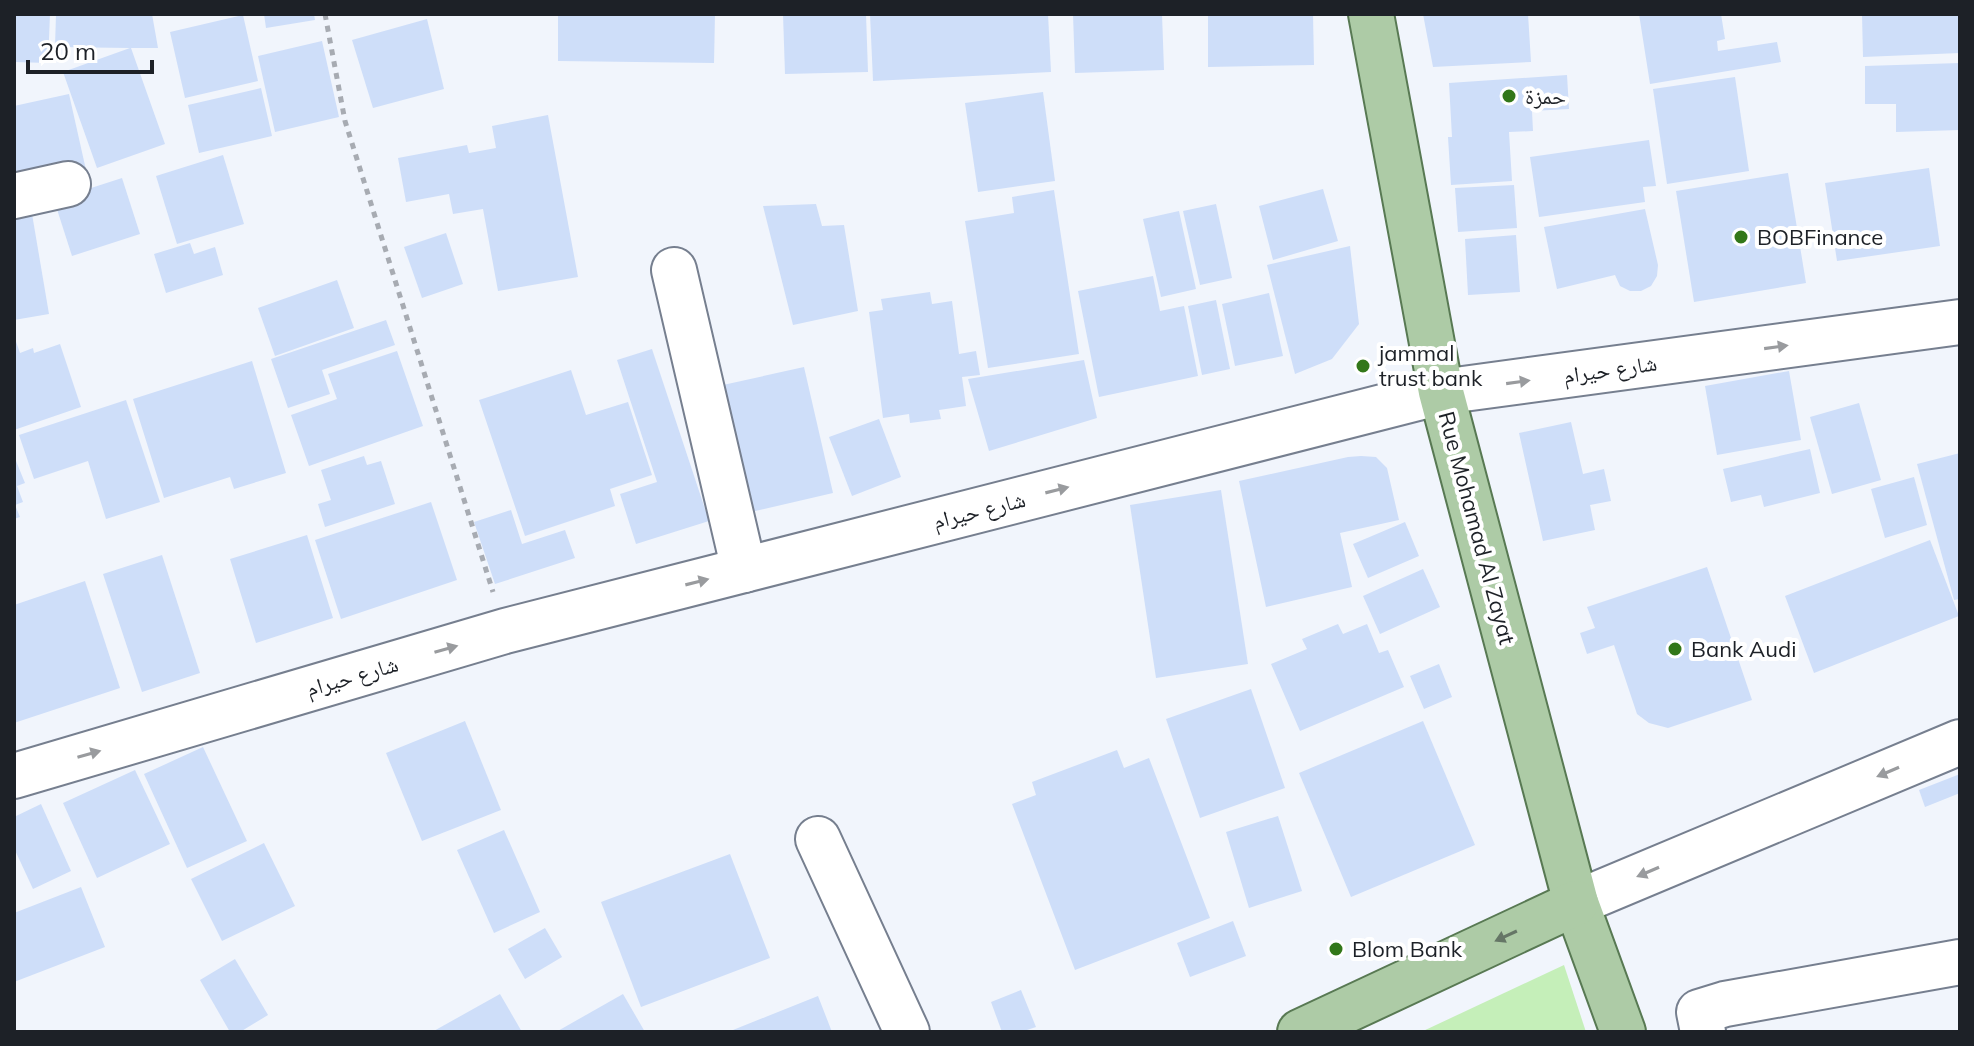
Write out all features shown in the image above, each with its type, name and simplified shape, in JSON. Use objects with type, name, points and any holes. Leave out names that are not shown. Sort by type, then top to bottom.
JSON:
[{"type":"main road","name":"Rue Mohamad Al Zayat","points":[[1371,14],[1441,392],[1576,903],[1623,1032]]},
{"type":"main road","points":[[1300,1032],[1576,903]]},
{"type":"street","points":[[14,196],[68,184]]},
{"type":"street","points":[[674,270],[744,570]]},
{"type":"street","name":"شارع حيرام","points":[[14,776],[505,631],[1441,392],[1960,322]]},
{"type":"street","points":[[1576,903],[1960,742]]},
{"type":"street","points":[[818,839],[907,1032]]},
{"type":"street","points":[[1703,1032],[1699,1012],[1725,1004],[1960,962]]},
{"type":"path","points":[[325,14],[345,121],[505,631]]},
{"type":"green space","points":[[1564,965],[1586,1032],[1421,1032]]},
{"type":"building","points":[[14,14],[50,14],[48,63],[14,62]]},
{"type":"building","points":[[56,14],[152,14],[158,48],[131,48],[165,144],[97,168],[63,72],[130,48],[55,47]]},
{"type":"building","points":[[264,14],[314,14],[315,20],[266,28]]},
{"type":"building","points":[[558,14],[715,14],[714,63],[558,61]]},
{"type":"building","points":[[783,14],[866,14],[868,72],[785,74]]},
{"type":"building","points":[[870,14],[1048,14],[1051,72],[873,81]]},
{"type":"building","points":[[1073,14],[1162,14],[1164,70],[1075,73]]},
{"type":"building","points":[[1208,14],[1313,14],[1314,65],[1208,67]]},
{"type":"building","points":[[1423,14],[1528,14],[1531,62],[1433,67]]},
{"type":"building","points":[[1639,14],[1721,14],[1725,39],[1717,41],[1718,51],[1777,42],[1781,62],[1650,84]]},
{"type":"building","points":[[1862,14],[1960,14],[1960,53],[1863,57]]},
{"type":"building","points":[[243,15],[258,81],[185,98],[170,32]]},
{"type":"building","points":[[427,19],[444,89],[373,108],[352,40]]},
{"type":"building","points":[[322,41],[339,117],[275,132],[258,56]]},
{"type":"building","points":[[1960,63],[1960,130],[1896,132],[1896,104],[1865,104],[1865,66]]},
{"type":"building","name":"حمزة","points":[[1567,75],[1569,109],[1532,111],[1533,131],[1509,132],[1512,181],[1451,185],[1449,83]]},
{"type":"building","points":[[1735,77],[1749,171],[1667,184],[1653,89]]},
{"type":"building","points":[[261,88],[272,136],[199,153],[188,105]]},
{"type":"building","points":[[1043,92],[1055,181],[978,192],[965,103]]},
{"type":"building","points":[[69,94],[86,170],[14,186],[14,106]]},
{"type":"building","points":[[548,115],[578,277],[498,291],[483,209],[453,214],[449,194],[406,202],[398,158],[467,145],[469,153],[496,148],[492,126]]},
{"type":"building","points":[[1649,140],[1656,186],[1643,187],[1645,202],[1539,217],[1530,157]]},
{"type":"building","points":[[223,155],[244,224],[177,244],[156,176]]},
{"type":"building","points":[[1929,168],[1940,246],[1837,261],[1825,183]]},
{"type":"building","name":"BOBFinance","points":[[1788,173],[1806,283],[1694,302],[1676,191]]},
{"type":"building","points":[[122,178],[140,234],[72,256],[54,200]]},
{"type":"building","points":[[1514,185],[1517,228],[1458,232],[1455,188]]},
{"type":"building","points":[[1323,189],[1338,241],[1273,260],[1259,206]]},
{"type":"building","points":[[1054,190],[1079,354],[988,368],[965,221],[1014,213],[1012,197]]},
{"type":"building","points":[[816,204],[822,226],[844,225],[858,311],[793,325],[763,206]]},
{"type":"building","points":[[1216,204],[1232,278],[1200,285],[1183,211]]},
{"type":"building","points":[[31,208],[49,314],[14,320],[14,211]]},
{"type":"building","points":[[1645,209],[1658,265],[1657,276],[1651,286],[1641,291],[1630,291],[1620,286],[1615,275],[1557,289],[1544,227]]},
{"type":"building","points":[[1179,211],[1196,289],[1161,297],[1143,219]]},
{"type":"building","points":[[446,233],[463,284],[422,298],[404,247]]},
{"type":"building","points":[[1516,235],[1520,292],[1468,295],[1465,239]]},
{"type":"building","points":[[190,243],[194,254],[215,247],[223,275],[166,293],[154,254]]},
{"type":"building","points":[[1350,246],[1359,324],[1332,359],[1295,374],[1267,265]]},
{"type":"building","points":[[1153,276],[1160,311],[1184,306],[1198,376],[1099,397],[1078,291]]},
{"type":"building","points":[[337,280],[354,328],[275,356],[258,308]]},
{"type":"building","points":[[930,292],[932,304],[952,301],[959,354],[976,351],[980,375],[962,377],[966,406],[939,410],[941,419],[910,423],[909,414],[883,418],[869,312],[883,310],[881,299]]},
{"type":"building","points":[[1269,293],[1283,356],[1235,366],[1222,304]]},
{"type":"building","points":[[1216,300],[1230,369],[1202,375],[1188,306]]},
{"type":"building","points":[[386,320],[395,345],[322,370],[330,394],[288,408],[271,359]]},
{"type":"building","points":[[14,336],[20,353],[33,348],[34,353],[60,344],[81,407],[14,430]]},
{"type":"building","points":[[652,349],[709,521],[636,544],[620,494],[657,482],[617,360]]},
{"type":"building","points":[[397,351],[423,426],[309,466],[291,415],[337,399],[328,374]]},
{"type":"building","points":[[1084,360],[1097,418],[989,451],[968,379]]},
{"type":"building","points":[[252,361],[286,473],[234,489],[230,477],[164,498],[133,399]]},
{"type":"building","points":[[804,367],[833,493],[751,512],[723,385]]},
{"type":"building","points":[[571,370],[586,415],[628,402],[652,475],[610,489],[615,506],[525,536],[479,400]]},
{"type":"building","points":[[1789,371],[1801,440],[1717,455],[1705,386]]},
{"type":"building","points":[[126,400],[160,502],[106,519],[88,461],[34,479],[19,435]]},
{"type":"building","points":[[1859,403],[1881,480],[1832,494],[1810,417]]},
{"type":"building","points":[[879,419],[901,477],[852,496],[829,437]]},
{"type":"building","points":[[1571,422],[1583,474],[1604,469],[1611,501],[1590,505],[1595,530],[1543,541],[1519,433]]},
{"type":"building","points":[[1810,449],[1820,493],[1764,507],[1761,495],[1731,502],[1723,469]]},
{"type":"building","points":[[1960,453],[1960,599],[1954,600],[1917,464]]},
{"type":"building","points":[[14,456],[25,483],[17,486],[23,502],[15,505],[20,517],[14,519]]},
{"type":"building","points":[[364,456],[367,465],[381,461],[395,504],[325,527],[318,504],[331,500],[321,470]]},
{"type":"building","points":[[1361,456],[1376,457],[1387,468],[1399,520],[1340,533],[1352,587],[1266,607],[1239,481]]},
{"type":"building","points":[[1914,477],[1927,525],[1885,538],[1871,489]]},
{"type":"building","points":[[1221,490],[1248,664],[1156,678],[1130,505]]},
{"type":"building","points":[[431,502],[457,580],[341,619],[315,540]]},
{"type":"building","points":[[511,510],[522,544],[565,530],[575,558],[495,584],[474,522]]},
{"type":"building","points":[[1405,522],[1419,556],[1368,578],[1353,544]]},
{"type":"building","points":[[307,535],[333,618],[256,643],[230,559]]},
{"type":"building","points":[[1930,540],[1959,616],[1814,673],[1785,596]]},
{"type":"building","points":[[162,555],[200,673],[142,692],[103,574]]},
{"type":"building","name":"Bank Audi","points":[[1707,567],[1752,700],[1668,728],[1649,723],[1637,714],[1614,645],[1587,654],[1580,633],[1595,628],[1587,607]]},
{"type":"building","points":[[1423,569],[1440,607],[1380,634],[1363,596]]},
{"type":"building","points":[[85,581],[120,688],[14,723],[14,605]]},
{"type":"building","points":[[1338,624],[1343,634],[1367,624],[1379,653],[1388,650],[1404,687],[1300,731],[1271,664],[1307,649],[1302,639]]},
{"type":"building","points":[[1439,664],[1452,697],[1424,709],[1410,676]]},
{"type":"building","points":[[1251,689],[1285,788],[1200,818],[1166,719]]},
{"type":"building","points":[[465,721],[501,810],[422,841],[386,753]]},
{"type":"building","points":[[1423,721],[1475,845],[1351,897],[1299,773]]},
{"type":"building","points":[[203,747],[247,841],[187,868],[144,774]]},
{"type":"building","points":[[1117,750],[1124,768],[1149,758],[1210,918],[1075,970],[1012,804],[1036,795],[1032,782]]},
{"type":"building","points":[[135,770],[170,844],[97,878],[63,803]]},
{"type":"building","points":[[1960,774],[1960,793],[1925,807],[1919,790]]},
{"type":"building","points":[[41,804],[71,871],[33,889],[14,848],[14,817]]},
{"type":"building","points":[[1278,816],[1302,891],[1249,908],[1226,832]]},
{"type":"building","points":[[504,830],[540,912],[494,933],[457,850]]},
{"type":"building","points":[[264,843],[295,906],[222,941],[191,879]]},
{"type":"building","points":[[730,854],[770,958],[641,1007],[601,902]]},
{"type":"building","points":[[81,887],[105,947],[14,982],[14,913]]},
{"type":"building","points":[[1233,921],[1246,956],[1190,977],[1177,943]]},
{"type":"building","points":[[545,928],[562,957],[525,979],[508,949]]},
{"type":"building","points":[[235,959],[268,1015],[240,1032],[230,1032],[200,980]]},
{"type":"building","points":[[1021,990],[1036,1027],[1021,1032],[1002,1032],[991,1002]]},
{"type":"building","points":[[500,994],[522,1032],[432,1032]]},
{"type":"building","points":[[623,994],[645,1032],[556,1032]]},
{"type":"building","points":[[818,996],[832,1032],[728,1032]]},
{"type":"place","name":"حمزة","points":[[1509,96]]},
{"type":"place","name":"BOBFinance","points":[[1741,237]]},
{"type":"place","name":"jammal trust bank","points":[[1363,366]]},
{"type":"place","name":"Bank Audi","points":[[1675,649]]},
{"type":"place","name":"Blom Bank","points":[[1336,949]]}]
